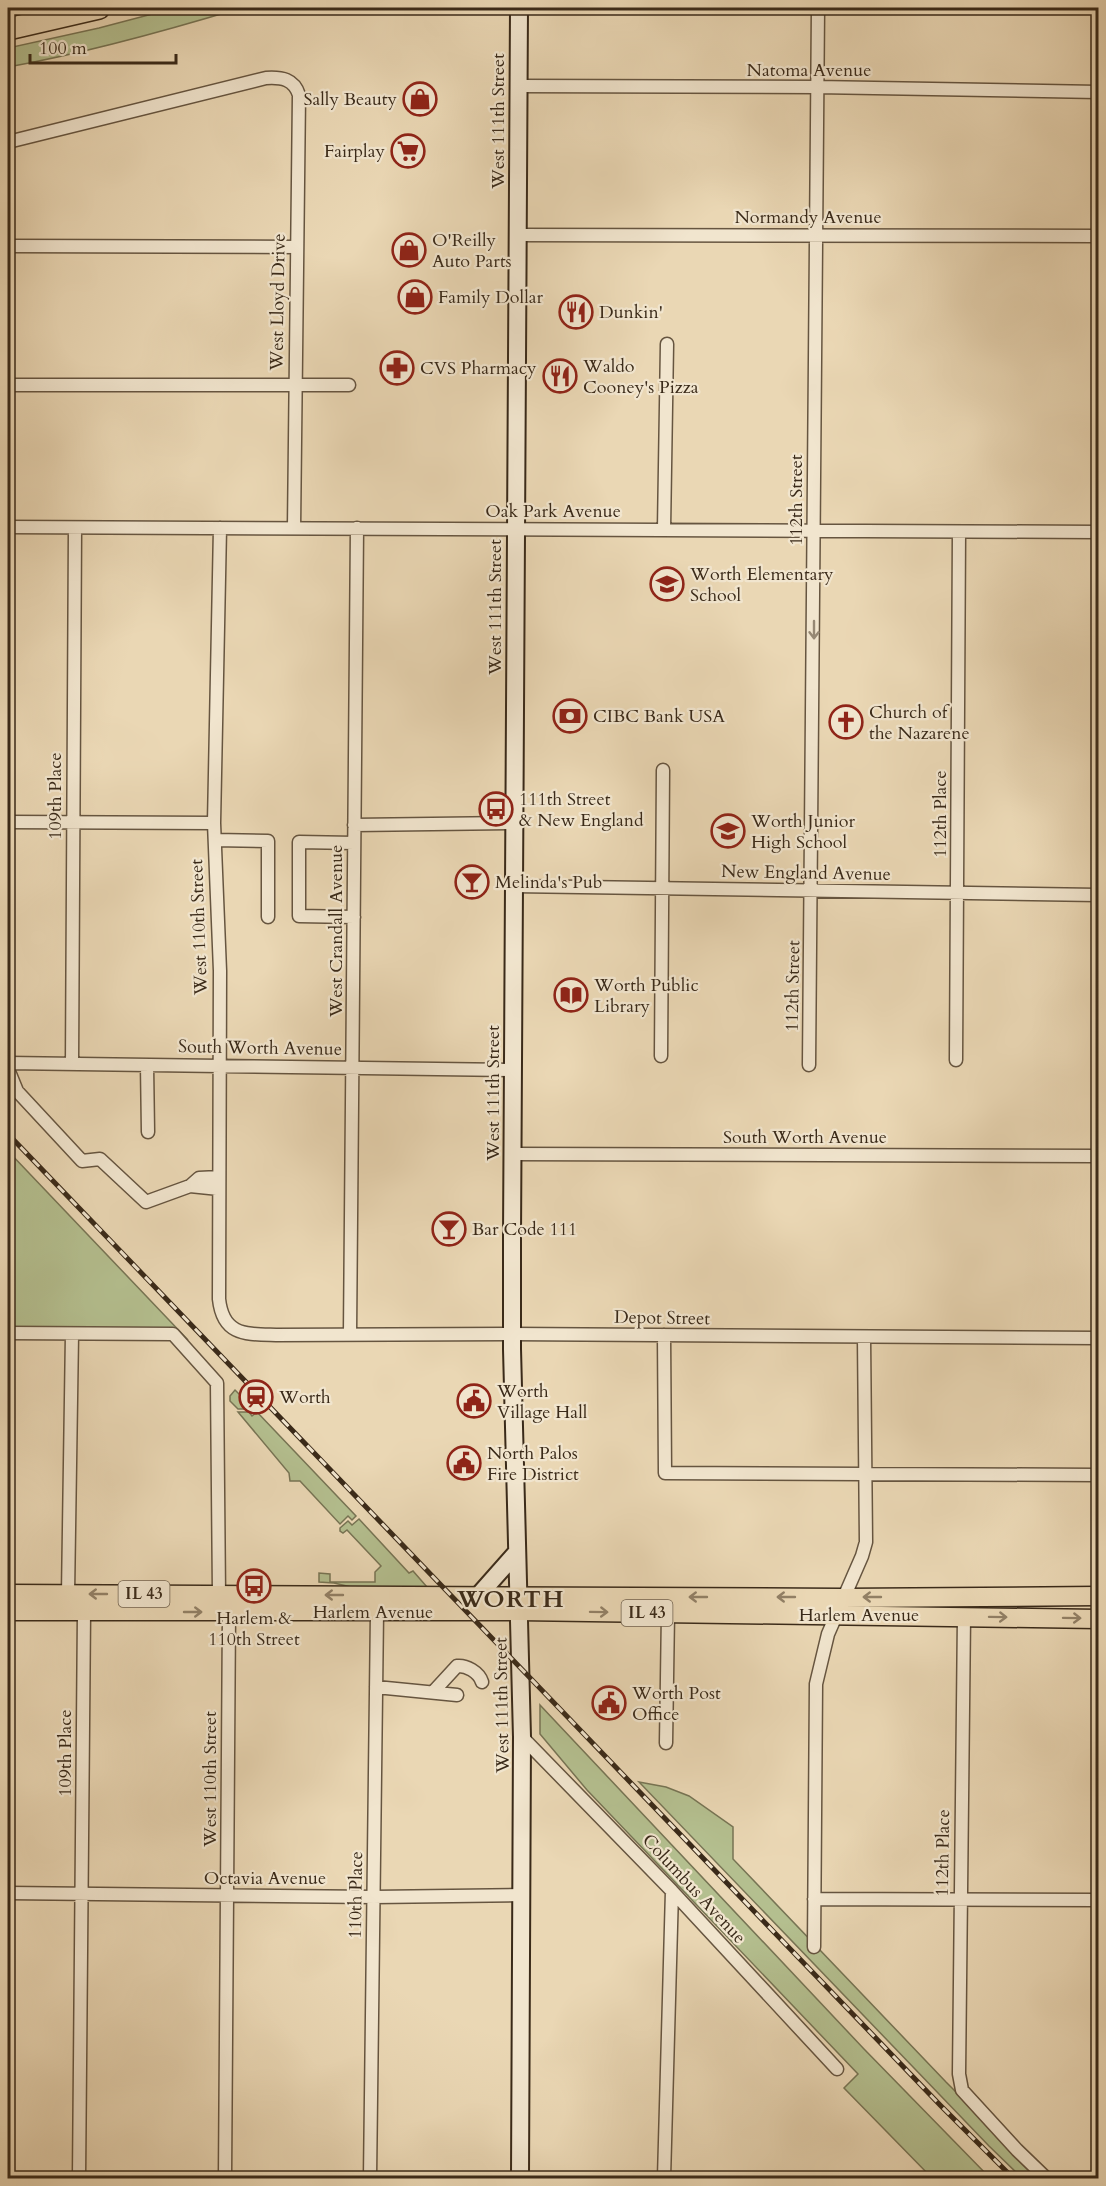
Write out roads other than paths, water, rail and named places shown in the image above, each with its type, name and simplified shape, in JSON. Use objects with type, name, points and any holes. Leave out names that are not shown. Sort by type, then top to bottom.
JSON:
[{"type":"highway","points":[[8,29],[99,8]]},
{"type":"main road","name":"West 111th Street","points":[[519,8],[512,1334],[522,1737],[520,2178]]},
{"type":"main road","points":[[478,1596],[518,1552]]},
{"type":"main road","name":"Harlem Avenue","points":[[8,1594],[478,1596],[519,1604]]},
{"type":"main road","name":"Harlem Avenue","points":[[8,1611],[377,1612],[519,1604],[668,1605],[843,1598],[1098,1596]]},
{"type":"main road","name":"Harlem Avenue","points":[[668,1605],[835,1615],[1098,1619]]},
{"type":"street","name":"112th Street","points":[[809,1065],[812,892],[814,235],[818,8]]},
{"type":"street","name":"West Lloyd Drive","points":[[8,142],[266,78],[278,77],[290,80],[297,87],[299,95],[294,528]]},
{"type":"street","name":"Natoma Avenue","points":[[518,86],[817,87],[1098,92]]},
{"type":"street","name":"Normandy Avenue","points":[[517,235],[1098,236]]},
{"type":"street","points":[[8,246],[297,247]]},
{"type":"street","points":[[664,530],[667,344]]},
{"type":"street","points":[[8,385],[350,384]]},
{"type":"street","name":"Oak Park Avenue","points":[[8,527],[1098,531]]},
{"type":"street","name":"109th Place","points":[[72,1064],[75,528]]},
{"type":"street","name":"West 110th Street","points":[[220,528],[214,823],[219,960],[219,1299],[222,1315],[228,1324]]},
{"type":"street","name":"West Crandall Avenue","points":[[350,1334],[357,528]]},
{"type":"street","name":"112th Place","points":[[956,1060],[959,532]]},
{"type":"street","points":[[661,1056],[663,770]]},
{"type":"street","points":[[8,822],[214,823]]},
{"type":"street","points":[[354,825],[514,823]]},
{"type":"street","points":[[215,840],[268,841],[268,917]]},
{"type":"street","points":[[354,843],[299,842],[298,916],[354,916]]},
{"type":"street","name":"New England Avenue","points":[[514,886],[1098,895]]},
{"type":"street","name":"South Worth Avenue","points":[[8,1063],[512,1071]]},
{"type":"street","points":[[147,1065],[148,1132]]},
{"type":"street","points":[[8,1069],[17,1091],[82,1161],[100,1159],[146,1202],[190,1186],[199,1178],[219,1183]]},
{"type":"street","name":"South Worth Avenue","points":[[512,1154],[1098,1156]]},
{"type":"street","name":"Depot Street","points":[[228,1324],[244,1334],[1098,1338]]},
{"type":"street","points":[[8,1333],[72,1334],[68,1594],[84,1612]]},
{"type":"street","name":"West 110th Street","points":[[72,1334],[172,1334],[217,1383],[219,1594],[229,1612],[225,2178]]},
{"type":"street","points":[[664,1335],[665,1473],[1098,1475]]},
{"type":"street","points":[[814,1947],[816,1684],[828,1634],[866,1542],[864,1338]]},
{"type":"street","points":[[666,1743],[668,1605]]},
{"type":"street","name":"109th Place","points":[[79,2178],[84,1612]]},
{"type":"street","name":"110th Place","points":[[370,2178],[377,1612]]},
{"type":"street","name":"112th Place","points":[[964,1616],[959,2074],[962,2090],[1046,2178]]},
{"type":"street","points":[[434,1691],[457,1666],[463,1665],[477,1674],[482,1682]]},
{"type":"street","points":[[376,1687],[457,1695]]},
{"type":"street","name":"Columbus Avenue","points":[[522,1737],[672,1891],[837,2069]]},
{"type":"street","points":[[664,2178],[672,1891]]},
{"type":"street","name":"Octavia Avenue","points":[[8,1893],[374,1897],[522,1895]]},
{"type":"street","points":[[814,1899],[1098,1900]]},
{"type":"railway","points":[[8,1134],[941,2106],[1013,2178]]},
{"type":"place","name":"Sally Beauty","points":[[420,99]]},
{"type":"place","name":"Fairplay","points":[[408,151]]},
{"type":"place","name":"O'Reilly Auto Parts","points":[[409,250]]},
{"type":"place","name":"Family Dollar","points":[[415,297]]},
{"type":"place","name":"Dunkin'","points":[[576,312]]},
{"type":"place","name":"CVS Pharmacy","points":[[397,368]]},
{"type":"place","name":"Waldo Cooney's Pizza","points":[[560,376]]},
{"type":"place","name":"Worth Elementary School","points":[[667,584]]},
{"type":"place","name":"CIBC Bank USA","points":[[570,716]]},
{"type":"place","name":"Church of the Nazarene","points":[[846,722]]},
{"type":"place","name":"111th Street & New England","points":[[496,809]]},
{"type":"place","name":"Worth Junior High School","points":[[728,831]]},
{"type":"place","name":"Melinda's Pub","points":[[472,882]]},
{"type":"place","name":"Worth Public Library","points":[[571,995]]},
{"type":"place","name":"Bar Code 111","points":[[449,1229]]},
{"type":"place","name":"Worth","points":[[256,1397]]},
{"type":"place","name":"Worth Village Hall","points":[[474,1401]]},
{"type":"place","name":"North Palos Fire District","points":[[464,1463]]},
{"type":"place","name":"Harlem & 110th Street","points":[[254,1586]]},
{"type":"place","name":"Worth Post Office","points":[[609,1703]]},
{"type":"district","name":"WORTH","points":[[511,1599]]}]
